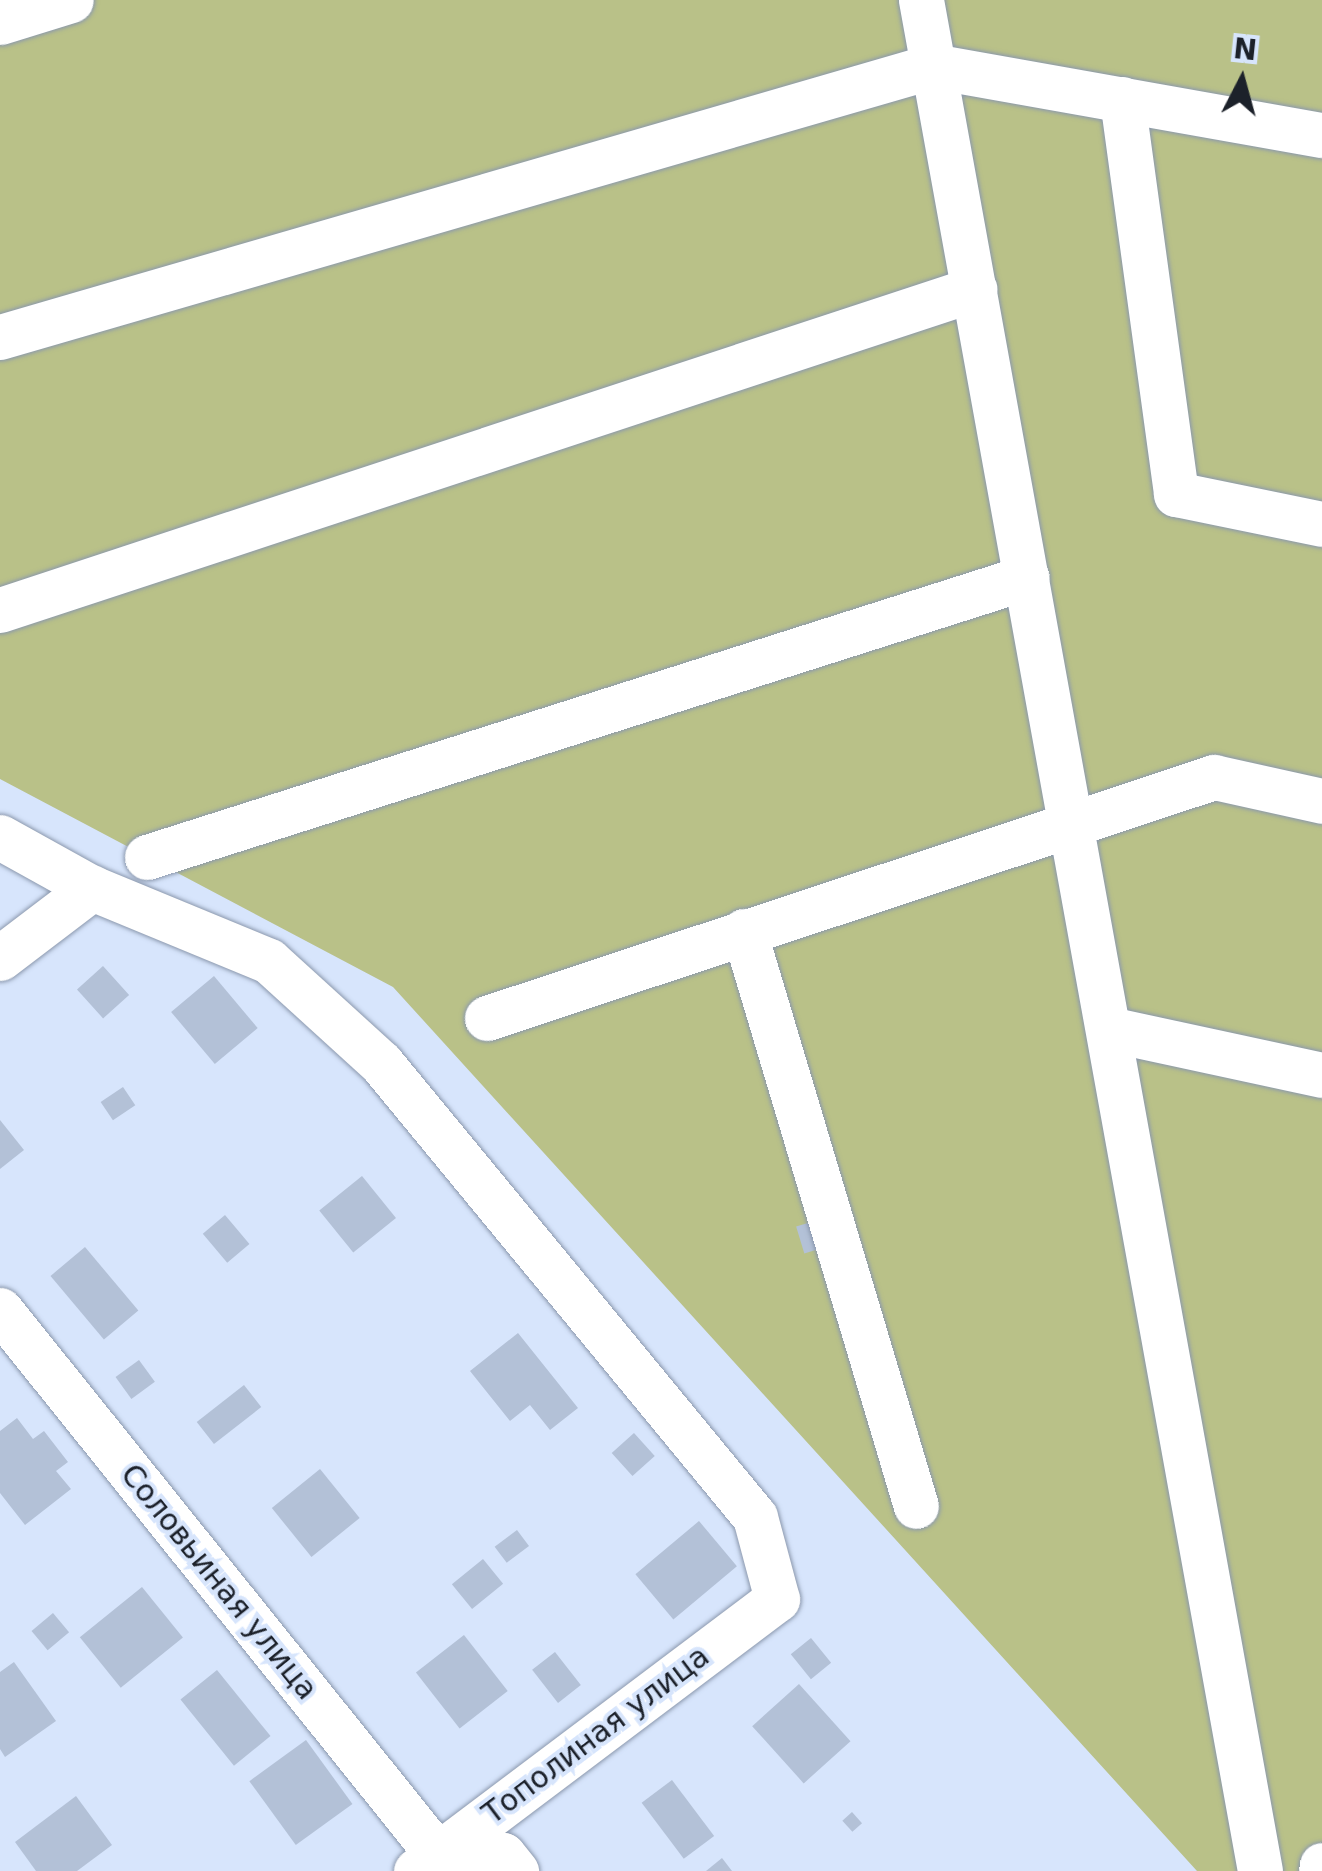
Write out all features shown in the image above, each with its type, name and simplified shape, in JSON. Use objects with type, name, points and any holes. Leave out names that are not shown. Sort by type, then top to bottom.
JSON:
[{"type":"street","points":[[0,22],[72,0]]},
{"type":"street","points":[[921,0],[1260,1871]]},
{"type":"street","points":[[0,337],[933,66],[1322,135]]},
{"type":"street","points":[[1122,99],[1176,494],[1322,524]]},
{"type":"street","points":[[0,610],[974,288]]},
{"type":"street","points":[[147,856],[1027,577]]},
{"type":"street","points":[[487,1018],[1214,777],[1322,801]]},
{"type":"street","points":[[0,838],[92,888],[0,958]]},
{"type":"street","name":"Тополиная улица","points":[[92,888],[269,961],[380,1063],[755,1517],[777,1599],[426,1863]]},
{"type":"street","points":[[744,931],[916,1506]]},
{"type":"street","points":[[1109,1028],[1322,1075]]},
{"type":"street","name":"Соловьиная улица","points":[[0,1310],[426,1863]]},
{"type":"street","points":[[426,1863],[503,1855],[516,1871]]},
{"type":"green space","points":[[0,0],[1322,0],[1322,1871],[1197,1871],[393,987],[0,779]]},
{"type":"building","points":[[103,966],[129,995],[103,1018],[77,989]]},
{"type":"building","points":[[214,976],[258,1028],[215,1064],[171,1012]]},
{"type":"building","points":[[123,1087],[135,1105],[113,1120],[101,1102]]},
{"type":"building","points":[[0,1120],[24,1150],[0,1169]]},
{"type":"building","points":[[362,1176],[396,1218],[353,1253],[319,1211]]},
{"type":"building","points":[[225,1215],[249,1244],[227,1263],[203,1234]]},
{"type":"building","points":[[821,1219],[829,1246],[804,1253],[796,1227]]},
{"type":"building","points":[[85,1247],[138,1311],[104,1340],[51,1276]]},
{"type":"building","points":[[518,1333],[578,1408],[550,1430],[530,1405],[510,1421],[470,1371]]},
{"type":"building","points":[[139,1360],[155,1382],[131,1399],[116,1377]]},
{"type":"building","points":[[244,1385],[261,1407],[214,1444],[197,1422]]},
{"type":"building","points":[[17,1418],[33,1439],[44,1431],[68,1462],[56,1471],[71,1489],[25,1525],[0,1493],[0,1431]]},
{"type":"building","points":[[634,1433],[655,1456],[632,1476],[612,1453]]},
{"type":"building","points":[[320,1469],[360,1518],[311,1557],[272,1508]]},
{"type":"building","points":[[699,1521],[737,1566],[673,1620],[635,1574]]},
{"type":"building","points":[[517,1530],[529,1546],[507,1563],[495,1547]]},
{"type":"building","points":[[483,1559],[503,1584],[472,1609],[452,1584]]},
{"type":"building","points":[[142,1587],[183,1638],[121,1688],[80,1637]]},
{"type":"building","points":[[53,1613],[69,1632],[48,1650],[32,1631]]},
{"type":"building","points":[[464,1635],[508,1691],[460,1729],[416,1673]]},
{"type":"building","points":[[811,1638],[831,1663],[811,1679],[791,1654]]},
{"type":"building","points":[[555,1652],[581,1685],[558,1703],[532,1670]]},
{"type":"building","points":[[14,1662],[56,1721],[5,1757],[0,1749],[0,1672]]},
{"type":"building","points":[[217,1670],[270,1736],[234,1766],[180,1700]]},
{"type":"building","points":[[799,1684],[851,1741],[804,1783],[752,1726]]},
{"type":"building","points":[[306,1740],[352,1804],[296,1845],[249,1781]]},
{"type":"building","points":[[672,1780],[714,1836],[684,1859],[642,1803]]},
{"type":"building","points":[[76,1796],[112,1845],[77,1871],[36,1871],[15,1842]]},
{"type":"building","points":[[852,1812],[862,1823],[852,1832],[842,1821]]},
{"type":"building","points":[[722,1858],[732,1871],[706,1871]]}]
